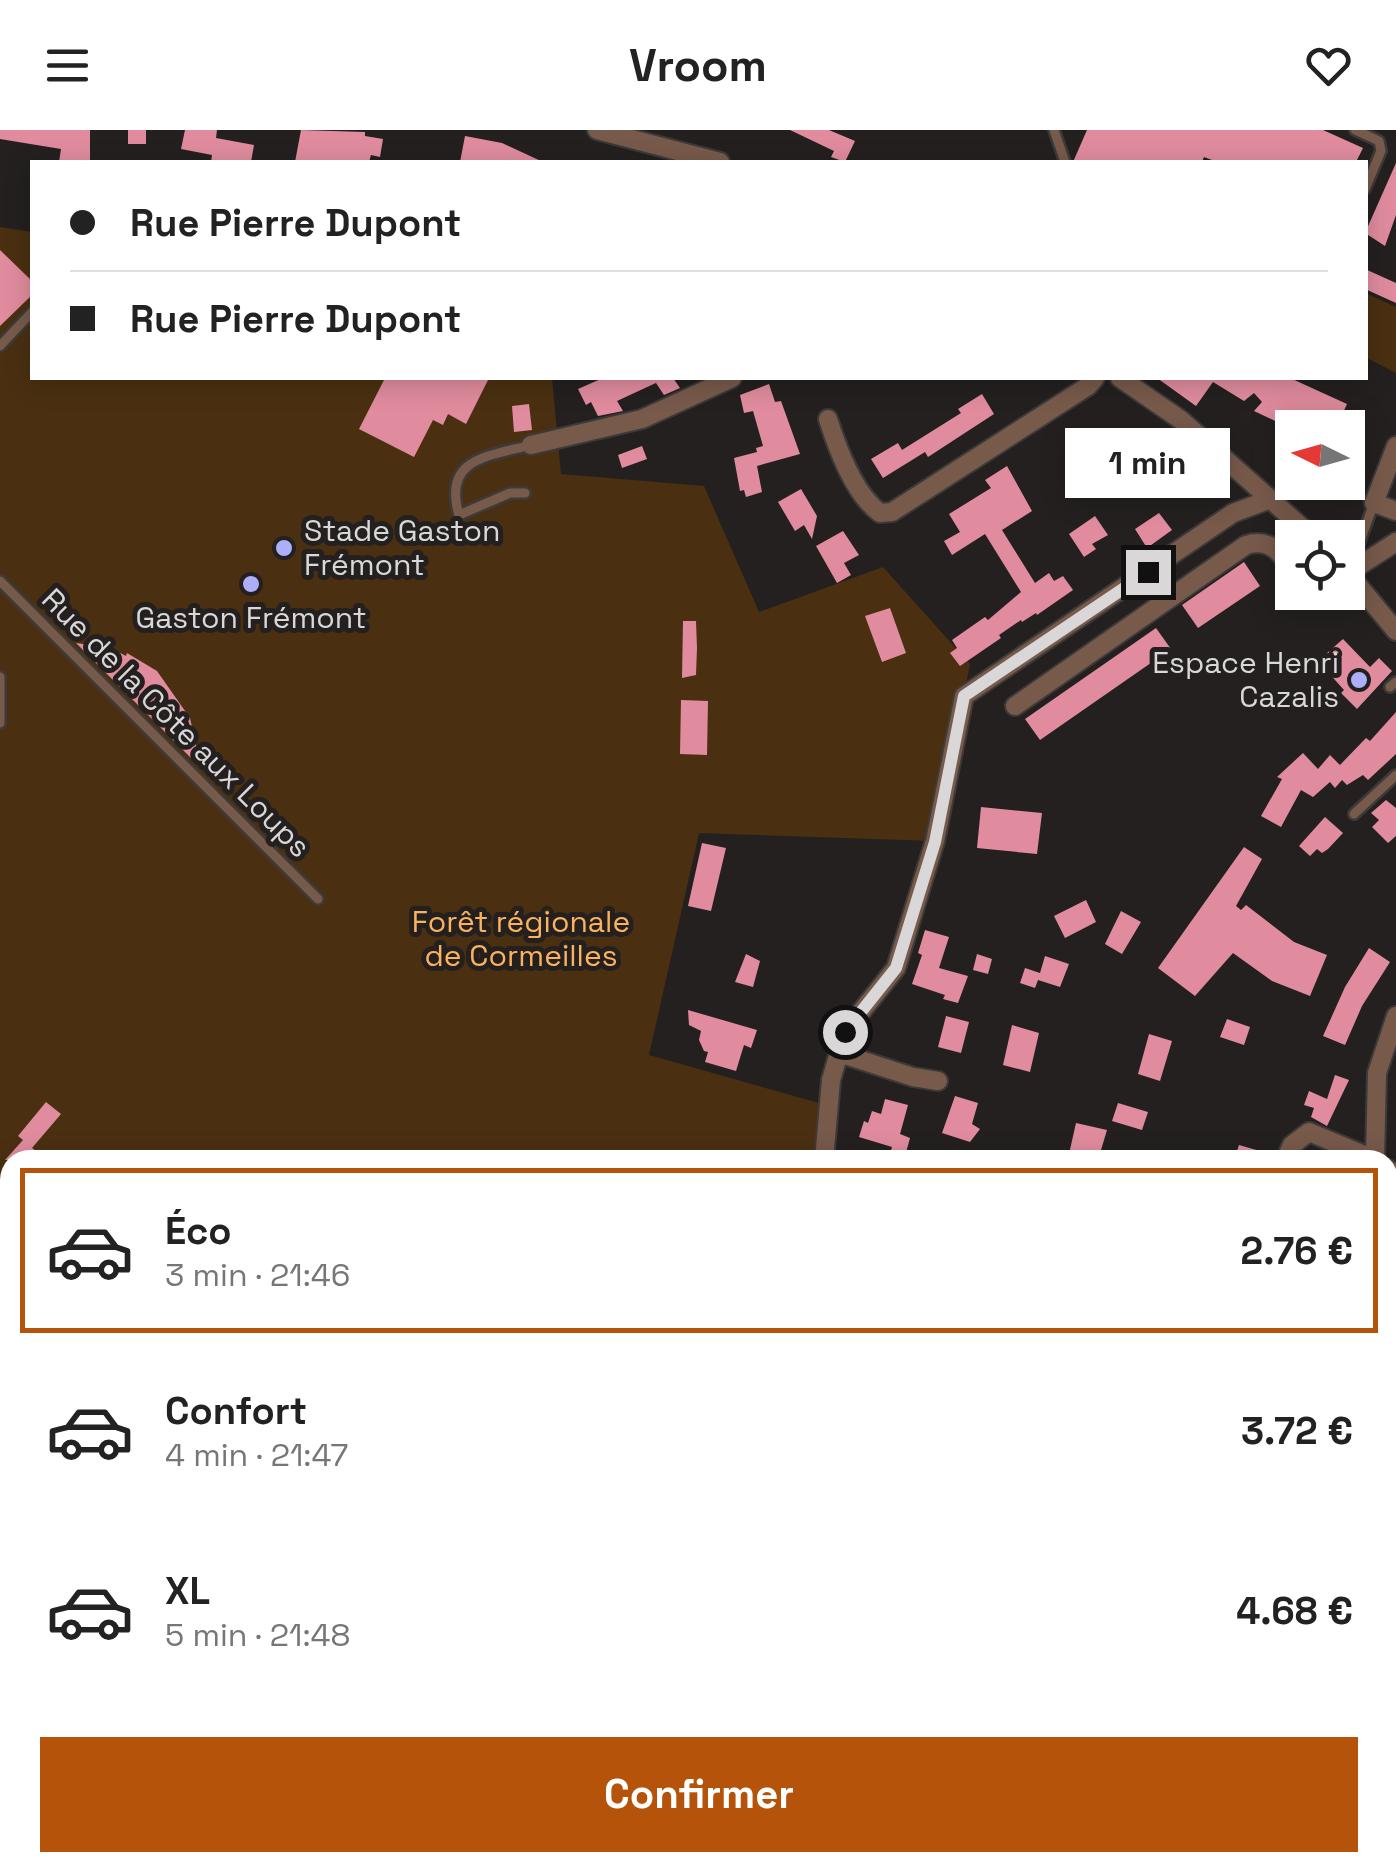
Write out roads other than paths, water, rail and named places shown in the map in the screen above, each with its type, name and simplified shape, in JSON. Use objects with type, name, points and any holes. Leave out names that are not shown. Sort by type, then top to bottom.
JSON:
[{"type":"street","points":[[597,130],[712,160]]},
{"type":"street","points":[[531,446],[642,419],[728,380]]},
{"type":"street","points":[[828,419],[836,444],[868,504],[880,514],[892,512],[1092,380]]},
{"type":"street","points":[[1123,380],[1181,420],[1294,520]]},
{"type":"street","points":[[1396,446],[1374,503],[1396,511]]},
{"type":"street","points":[[825,1150],[831,1080],[845,1032],[896,968],[935,842],[964,696],[1233,513],[1270,499]]},
{"type":"street","points":[[1015,706],[1246,545],[1262,542],[1275,548]]},
{"type":"street","points":[[1365,562],[1396,542]]},
{"type":"street","points":[[1365,594],[1396,631]]},
{"type":"street","points":[[1376,1150],[1377,1073],[1396,1016]]},
{"type":"street","points":[[839,1054],[938,1081]]},
{"type":"street","points":[[1290,1150],[1309,1132],[1352,1150]]},
{"type":"lane","points":[[1054,130],[1064,160]]},
{"type":"lane","points":[[1354,130],[1379,141],[1381,151],[1368,182]]},
{"type":"lane","points":[[0,346],[30,314]]},
{"type":"lane","points":[[525,493],[510,493],[459,514],[455,501],[459,474],[474,460],[531,446]]},
{"type":"lane","points":[[1365,527],[1374,503]]},
{"type":"lane","name":"Rue de la Côte aux Loups","points":[[0,581],[318,899]]},
{"type":"lane","points":[[0,678],[0,722]]},
{"type":"lane","points":[[1354,814],[1396,775]]},
{"type":"place","name":"Stade Gaston Frémont","points":[[284,548]]},
{"type":"place","name":"Gaston Frémont","points":[[251,584]]},
{"type":"place","name":"Espace Henri Cazalis","points":[[1359,680]]},
{"type":"park label","name":"Forêt régionale de Cormeilles","points":[[521,939]]}]
